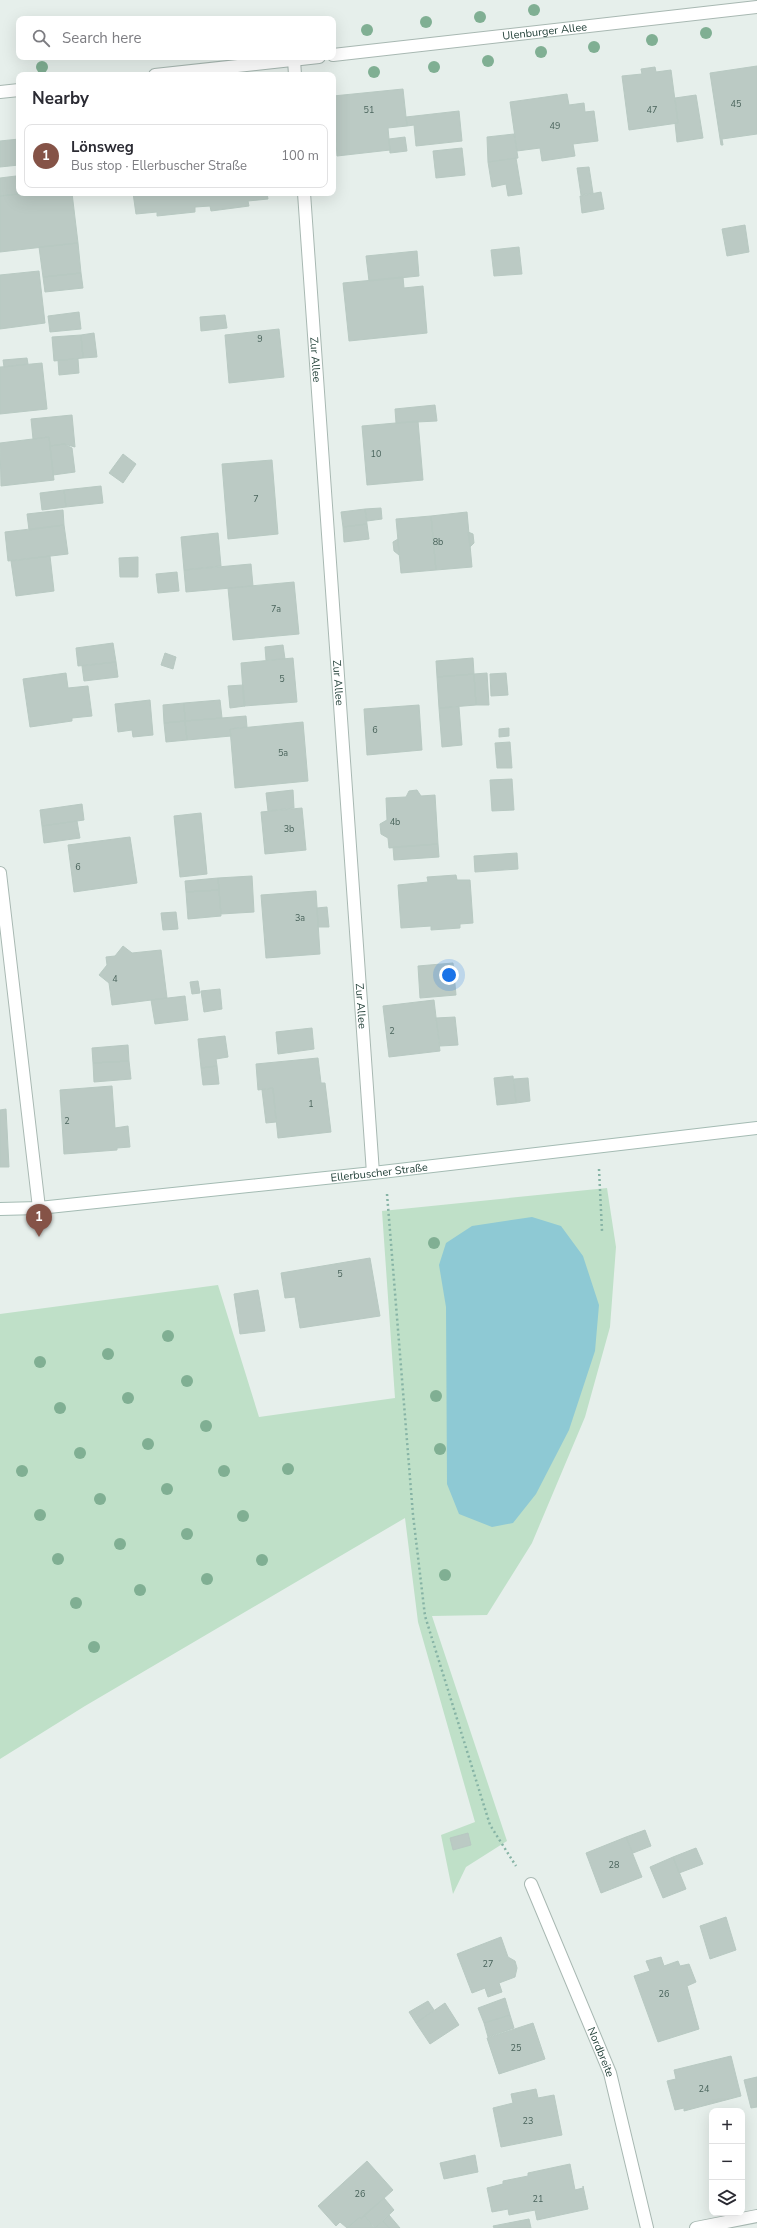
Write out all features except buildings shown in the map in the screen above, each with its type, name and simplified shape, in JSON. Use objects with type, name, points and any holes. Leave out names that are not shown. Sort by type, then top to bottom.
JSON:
[{"type":"street","name":"Ulenburger Allee","points":[[336,55],[757,7]]},
{"type":"street","points":[[183,72],[294,60],[295,72]]},
{"type":"street","points":[[0,92],[16,90]]},
{"type":"street","name":"Zur Allee","points":[[304,196],[379,1173]]},
{"type":"street","points":[[0,873],[39,1208]]},
{"type":"street","name":"Ellerbuscher Straße","points":[[0,1209],[39,1208],[379,1173],[757,1128]]},
{"type":"street","name":"Nordbreite","points":[[531,1884],[610,2073],[647,2228]]},
{"type":"street","points":[[696,2228],[757,2216]]},
{"type":"path","points":[[597,1147],[602,1231]]},
{"type":"path","points":[[379,1173],[413,1515],[425,1616],[490,1825],[512,1861],[531,1884]]},
{"type":"green space","points":[[607,1188],[616,1247],[610,1327],[585,1417],[532,1543],[487,1615],[432,1616],[507,1841],[466,1867],[453,1894],[441,1835],[475,1822],[418,1622],[405,1518],[85,1706],[0,1759],[0,1314],[218,1285],[259,1417],[395,1398],[382,1211]]},
{"type":"water","points":[[532,1217],[561,1226],[583,1256],[599,1305],[595,1351],[569,1430],[536,1494],[513,1523],[492,1527],[459,1514],[447,1484],[446,1307],[439,1265],[446,1243],[472,1226]]},
{"type":"place","name":"Lönsweg","points":[[39,1237]]}]
